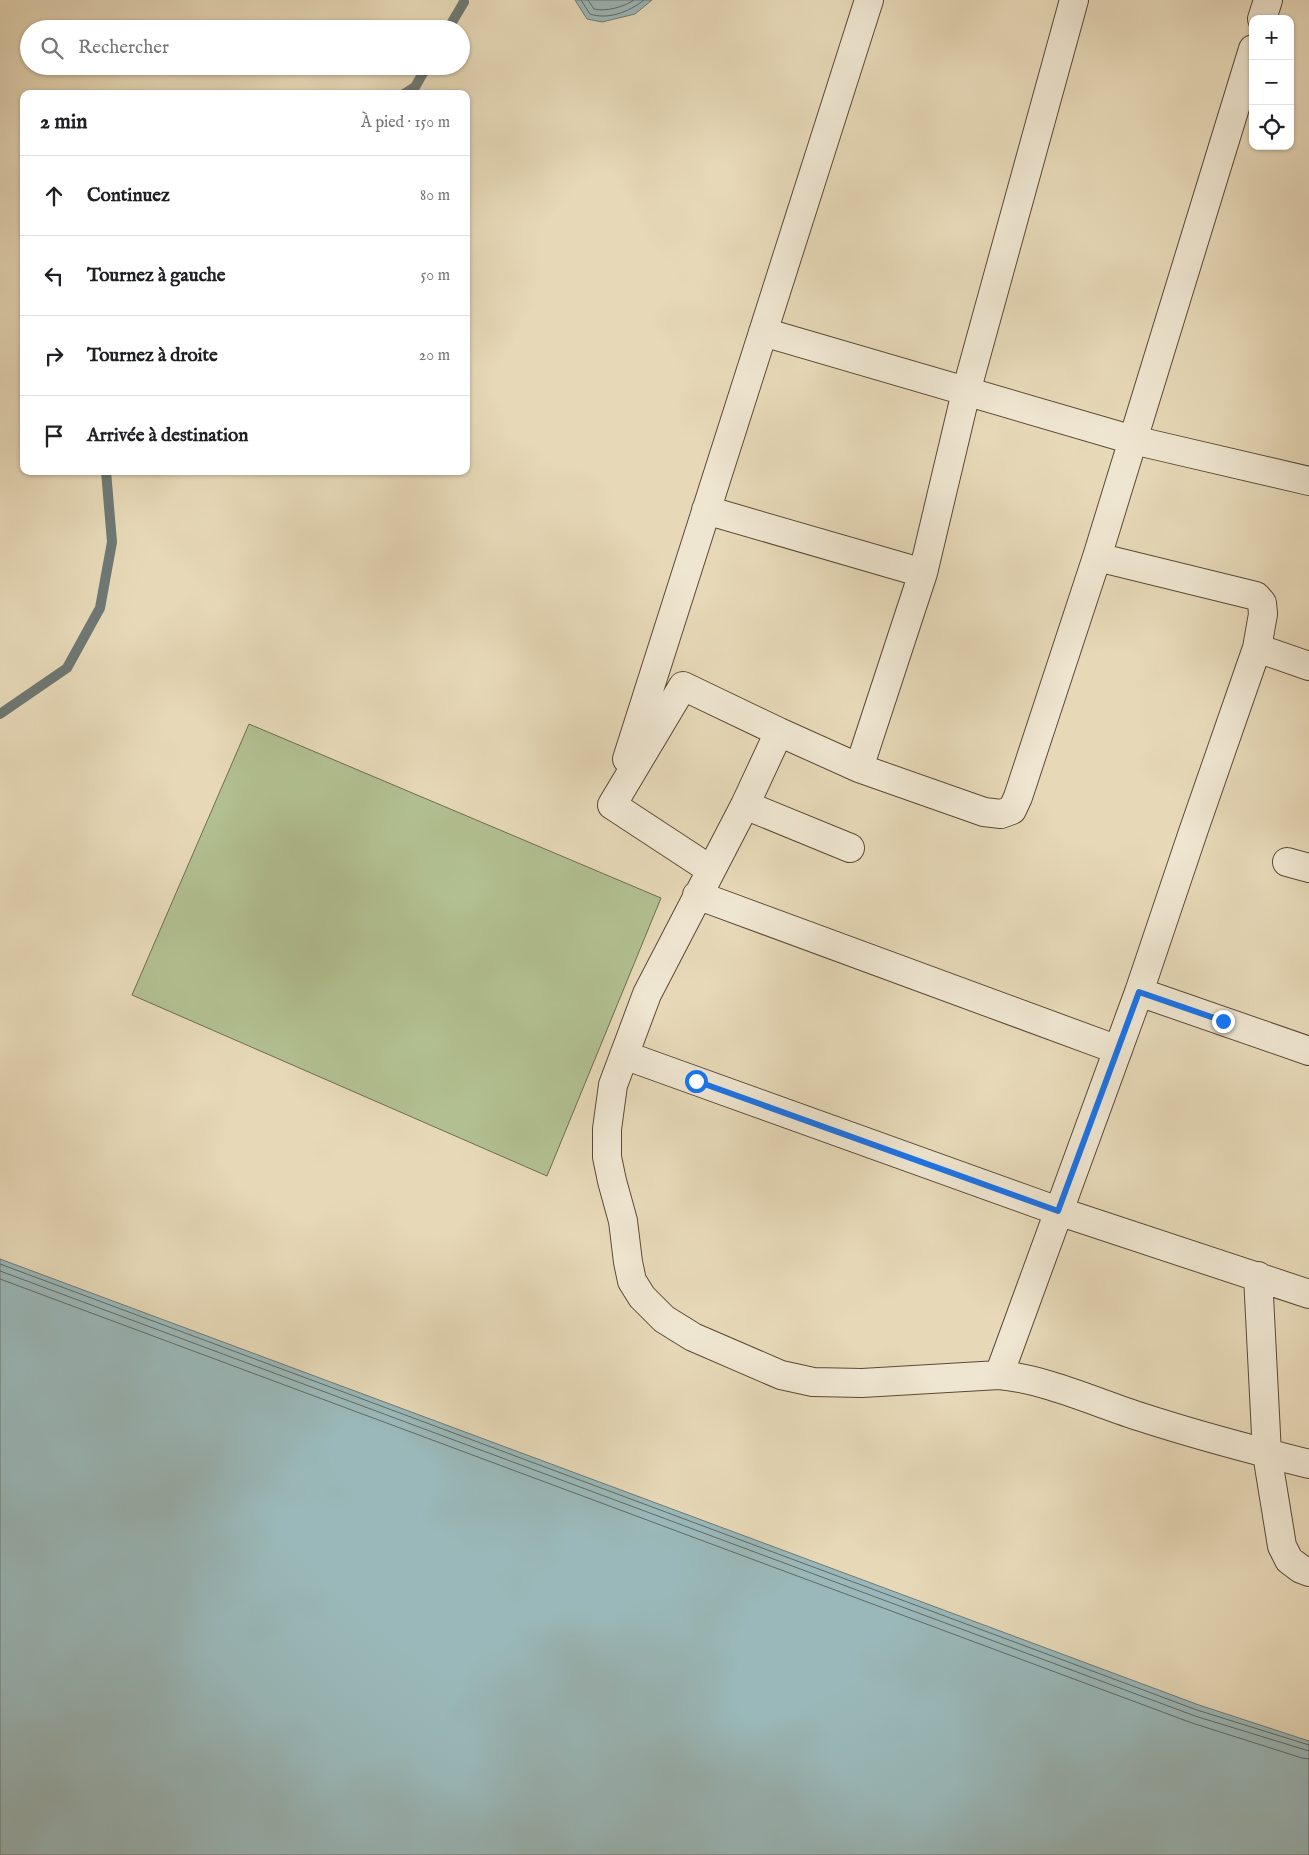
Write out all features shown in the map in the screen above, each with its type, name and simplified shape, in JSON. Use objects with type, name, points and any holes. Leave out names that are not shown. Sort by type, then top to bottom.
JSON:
[{"type":"street","points":[[612,805],[869,0]]},
{"type":"street","points":[[859,768],[923,573],[966,392],[1074,0]]},
{"type":"street","points":[[1263,15],[1268,0]]},
{"type":"street","points":[[612,805],[683,686],[859,768],[984,812],[1001,814],[1012,810],[1018,797],[1097,557],[1250,60]]},
{"type":"street","points":[[764,332],[1133,440],[1309,481]]},
{"type":"street","points":[[706,510],[923,573]]},
{"type":"street","points":[[999,1376],[1139,992],[1257,648],[1263,614],[1262,604],[1256,596],[1097,557]]},
{"type":"street","points":[[1257,648],[1309,666]]},
{"type":"street","points":[[779,732],[745,805],[697,894],[647,994],[613,1085],[607,1129],[607,1157],[623,1221],[632,1281],[642,1297],[664,1319],[693,1337],[781,1375],[814,1382],[862,1383],[1014,1376],[1144,1418],[1267,1454],[1309,1464]]},
{"type":"street","points":[[612,805],[711,870]]},
{"type":"street","points":[[745,805],[850,848]]},
{"type":"street","points":[[697,894],[1118,1050]]},
{"type":"street","points":[[1139,992],[1309,1051]]},
{"type":"street","points":[[624,1055],[1058,1211],[1309,1294]]},
{"type":"street","points":[[1258,1276],[1267,1454],[1282,1546],[1289,1560],[1301,1569],[1309,1572]]},
{"type":"green space","points":[[249,724],[661,898],[547,1176],[132,995]]},
{"type":"water","points":[[575,0],[652,0],[635,14],[602,22],[587,19]]},
{"type":"water","points":[[0,1259],[1199,1705],[1309,1741],[1309,1855],[0,1855]]},
{"type":"waterway","points":[[453,20],[464,2]]},
{"type":"waterway","points":[[410,90],[415,87],[422,75]]},
{"type":"waterway","points":[[0,714],[67,668],[100,608],[112,542],[106,475]]},
{"type":"route","points":[[696,1081],[1058,1211],[1139,992],[1223,1021]]}]
